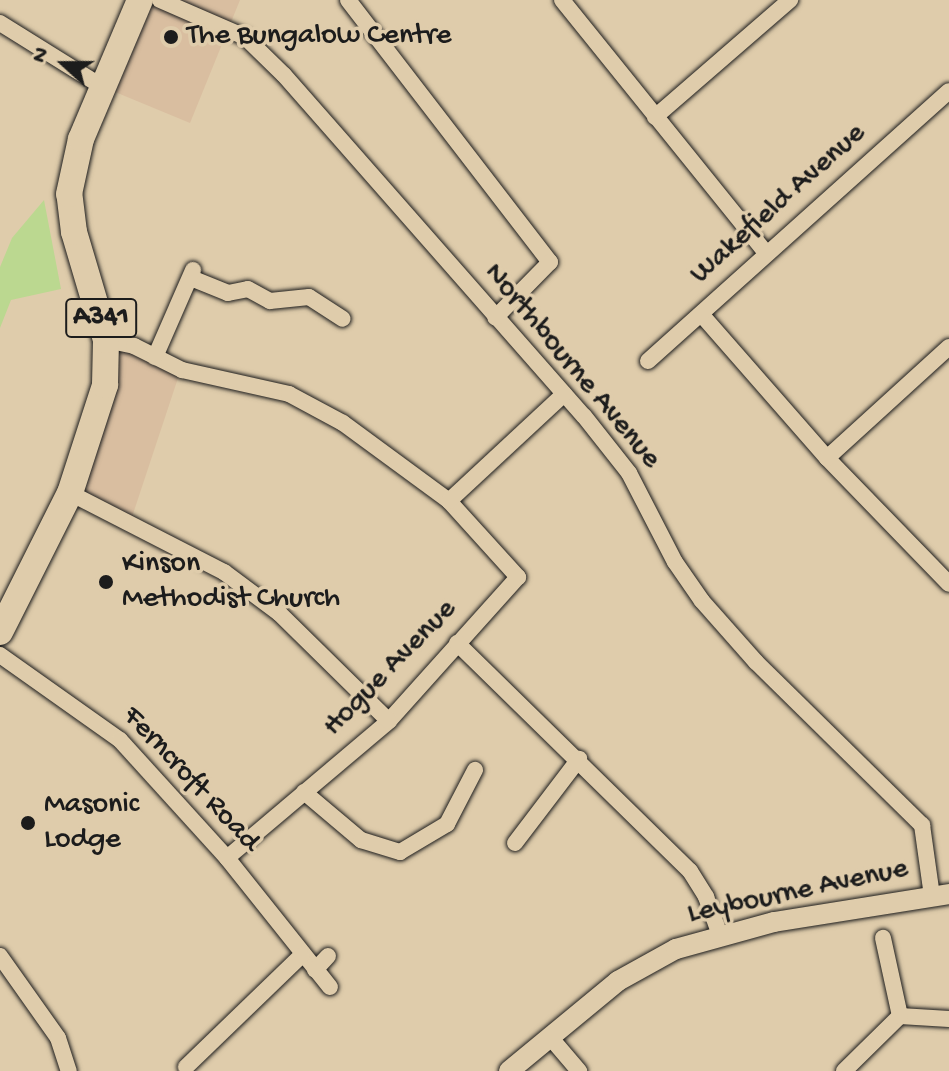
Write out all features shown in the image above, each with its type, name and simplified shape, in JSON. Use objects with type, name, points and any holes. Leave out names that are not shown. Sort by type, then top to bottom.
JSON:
[{"type":"main road","name":"A341","points":[[0,632],[70,493],[95,428],[105,385],[106,340],[74,232],[69,194],[81,139],[140,0]]},
{"type":"street","name":"Northbourne Avenue","points":[[160,0],[239,35],[255,47],[564,394],[629,473],[675,562],[702,601],[756,662],[922,825],[941,895]]},
{"type":"street","points":[[562,0],[765,252]]},
{"type":"street","points":[[655,117],[790,0]]},
{"type":"street","points":[[352,2],[550,262],[495,318]]},
{"type":"street","points":[[0,23],[103,87]]},
{"type":"street","name":"Wakefield Avenue","points":[[648,361],[765,252],[949,91]]},
{"type":"street","points":[[155,357],[192,274],[228,293],[248,289],[270,301],[309,297],[343,319]]},
{"type":"street","points":[[701,314],[827,458],[949,584]]},
{"type":"street","points":[[106,340],[182,370],[289,394],[343,423],[449,501],[564,394]]},
{"type":"street","points":[[827,458],[949,347]]},
{"type":"street","points":[[70,493],[224,572],[279,613],[389,721]]},
{"type":"street","name":"Hogue Avenue","points":[[227,858],[389,721],[518,577],[449,501]]},
{"type":"street","points":[[457,643],[579,759],[699,882],[720,935]]},
{"type":"street","name":"Ferncroft Road","points":[[0,655],[111,732],[227,858],[301,956],[330,987]]},
{"type":"street","points":[[515,843],[579,759]]},
{"type":"street","points":[[304,792],[361,840],[400,852],[447,824],[475,770]]},
{"type":"street","name":"Leybourne Avenue","points":[[509,1071],[637,969],[676,949],[720,935],[941,895]]},
{"type":"street","points":[[883,938],[900,1016]]},
{"type":"street","points":[[0,956],[58,1038],[69,1071]]},
{"type":"street","points":[[186,1067],[301,956]]},
{"type":"street","points":[[315,970],[328,956]]},
{"type":"street","points":[[844,1071],[900,1016],[949,1019]]},
{"type":"street","points":[[550,1037],[579,1071]]},
{"type":"street","points":[[199,1054],[212,1067]]},
{"type":"shaded area","points":[[140,0],[240,0],[190,123],[103,87]]},
{"type":"shaded area","points":[[108,343],[180,372],[131,520],[72,493]]},
{"type":"green space","points":[[44,200],[61,289],[11,300],[0,328],[0,267],[12,238]]},
{"type":"place","name":"The Bungalow Centre","points":[[171,37]]},
{"type":"place","name":"Kinson Methodist Church","points":[[106,582]]},
{"type":"place","name":"Masonic Lodge","points":[[28,823]]}]
